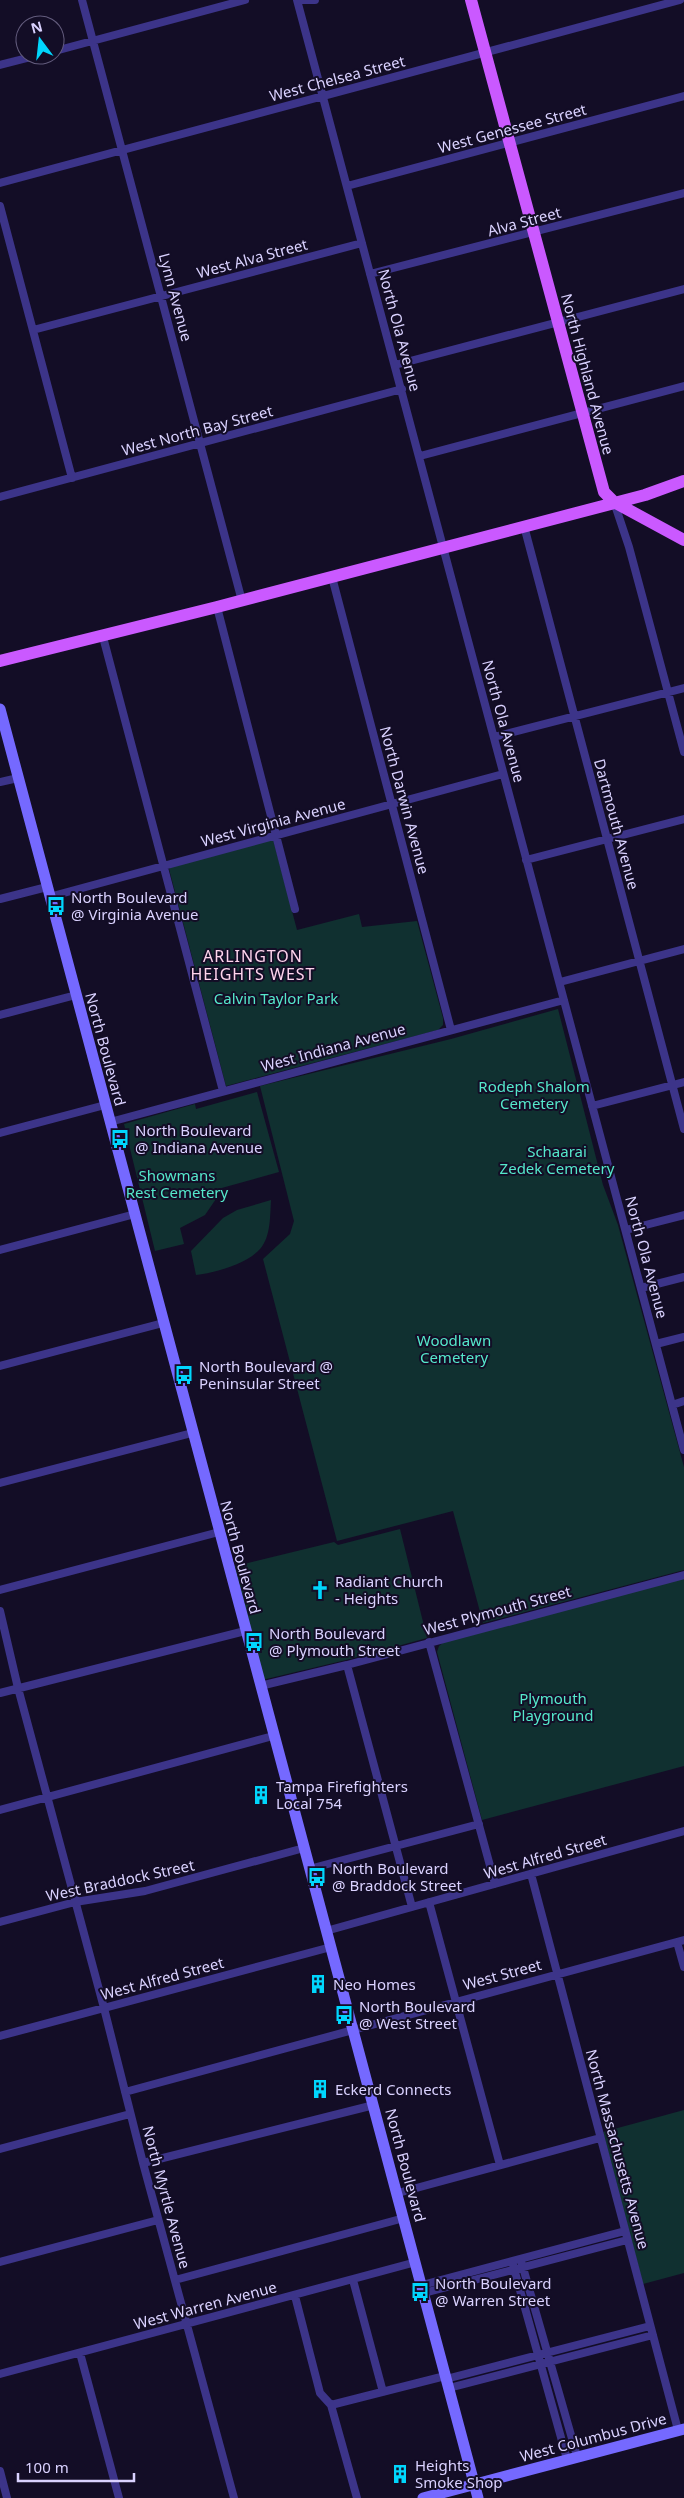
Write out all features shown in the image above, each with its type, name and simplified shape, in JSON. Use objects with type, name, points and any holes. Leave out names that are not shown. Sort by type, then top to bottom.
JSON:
[{"type":"main road","name":"North Highland Avenue","points":[[471,0],[604,492],[614,502]]},
{"type":"main road","points":[[645,495],[684,481]]},
{"type":"main road","points":[[0,662],[242,601],[614,502],[684,489]]},
{"type":"main road","points":[[614,502],[684,540]]},
{"type":"street","name":"Lynn Avenue","points":[[82,0],[242,601]]},
{"type":"street","points":[[65,48],[245,0]]},
{"type":"street","name":"North Ola Avenue","points":[[296,0],[420,456],[684,1450]]},
{"type":"street","points":[[303,0],[315,0]]},
{"type":"street","name":"West Chelsea Street","points":[[0,183],[680,0]]},
{"type":"street","points":[[0,65],[15,61]]},
{"type":"street","name":"West Genessee Street","points":[[347,186],[684,96]]},
{"type":"street","name":"Alva Street","points":[[370,274],[684,193]]},
{"type":"street","points":[[0,206],[3,233],[33,330],[72,478]]},
{"type":"street","name":"West Alva Street","points":[[33,330],[362,243]]},
{"type":"street","points":[[395,365],[684,289]]},
{"type":"street","points":[[420,456],[684,386]]},
{"type":"street","name":"West North Bay Street","points":[[0,497],[402,389]]},
{"type":"street","name":"North Highland Avenue","points":[[614,502],[622,521],[684,752]]},
{"type":"street","name":"Dartmouth Avenue","points":[[524,526],[684,1129]]},
{"type":"street","name":"North Darwin Avenue","points":[[332,577],[451,1030]]},
{"type":"street","points":[[217,607],[295,909]]},
{"type":"street","points":[[103,637],[223,1091]]},
{"type":"street","points":[[494,737],[684,688]]},
{"type":"street","name":"North Boulevard","points":[[0,709],[478,2498]]},
{"type":"street","name":"West Virginia Avenue","points":[[0,899],[48,892],[164,865],[503,774]]},
{"type":"street","points":[[0,782],[18,778]]},
{"type":"street","points":[[526,860],[684,819]]},
{"type":"street","points":[[560,982],[684,949]]},
{"type":"street","points":[[0,1015],[76,995]]},
{"type":"street","name":"West Indiana Avenue","points":[[110,1122],[564,1000]]},
{"type":"street","points":[[592,1106],[684,1082]]},
{"type":"street","points":[[0,1133],[105,1105]]},
{"type":"street","points":[[0,1250],[134,1214]]},
{"type":"street","points":[[626,1230],[684,1215]]},
{"type":"street","points":[[641,1288],[684,1276]]},
{"type":"street","points":[[0,1366],[164,1323]]},
{"type":"street","points":[[656,1344],[684,1337]]},
{"type":"street","points":[[672,1405],[684,1401]]},
{"type":"street","points":[[0,1483],[192,1433]]},
{"type":"street","points":[[0,1590],[219,1532]]},
{"type":"street","name":"West Plymouth Street","points":[[260,1686],[347,1665],[684,1575]]},
{"type":"street","name":"North Myrtle Avenue","points":[[0,1611],[18,1688],[104,2008],[130,2114],[234,2498]]},
{"type":"street","points":[[0,1693],[245,1631]]},
{"type":"street","points":[[430,1642],[495,1884]]},
{"type":"street","points":[[347,1665],[412,1908]]},
{"type":"street","points":[[0,1810],[273,1736]]},
{"type":"street","points":[[309,1869],[479,1824]]},
{"type":"street","name":"West Alfred Street","points":[[326,1931],[684,1831]]},
{"type":"street","name":"West Braddock Street","points":[[0,1922],[75,1902],[145,1892],[304,1848]]},
{"type":"street","name":"North Massachusetts Avenue","points":[[531,1874],[650,2326],[681,2429]]},
{"type":"street","points":[[429,1902],[500,2165]]},
{"type":"street","points":[[681,1941],[684,1967]]},
{"type":"street","name":"West Street","points":[[125,2092],[557,1973],[681,1941]]},
{"type":"street","name":"West Alfred Street","points":[[0,2036],[331,1947]]},
{"type":"street","points":[[143,2163],[374,2105]]},
{"type":"street","points":[[0,2149],[130,2114]]},
{"type":"street","points":[[398,2193],[600,2138]]},
{"type":"street","points":[[175,2280],[404,2218]]},
{"type":"street","points":[[0,2262],[158,2220]]},
{"type":"street","points":[[423,2289],[513,2265],[521,2259],[625,2231]]},
{"type":"street","points":[[513,2265],[523,2267],[627,2240]]},
{"type":"street","points":[[521,2259],[548,2353],[572,2458]]},
{"type":"street","name":"West Warren Avenue","points":[[0,2374],[416,2262]]},
{"type":"street","points":[[513,2265],[538,2355],[572,2458]]},
{"type":"street","points":[[353,2280],[382,2392]]},
{"type":"street","points":[[294,2296],[320,2393],[331,2405],[357,2498]]},
{"type":"street","points":[[447,2381],[650,2326]]},
{"type":"street","points":[[331,2405],[382,2392],[541,2364],[653,2335]]},
{"type":"street","points":[[80,2353],[120,2498]]},
{"type":"street","name":"West Columbus Drive","points":[[423,2498],[681,2429]]},
{"type":"street","points":[[0,2471],[7,2498]]},
{"type":"green space","name":"Calvin Taylor Park","points":[[273,839],[297,930],[359,914],[362,927],[417,921],[443,1018],[443,1025],[438,1030],[226,1086],[169,869],[172,866]]},
{"type":"green space","name":"Woodlawn Cemetery","points":[[558,1009],[603,1185],[618,1225],[684,1467],[684,1570],[483,1623],[453,1511],[337,1541],[263,1259],[290,1234],[294,1221],[260,1086],[451,1039]]},
{"type":"green space","name":"Showmans Rest Cemetery","points":[[257,1092],[279,1172],[218,1189],[218,1196],[205,1215],[180,1228],[184,1244],[155,1251],[124,1124],[195,1104],[196,1109]]},
{"type":"green space","points":[[271,1200],[268,1232],[260,1249],[239,1263],[221,1270],[196,1275],[191,1251],[223,1218],[237,1210]]},
{"type":"green space","points":[[400,1529],[427,1638],[262,1680],[232,1567],[334,1542],[338,1545]]},
{"type":"green space","name":"Plymouth Playground","points":[[684,1578],[684,1766],[482,1820],[437,1652],[439,1646],[445,1641]]},
{"type":"green space","points":[[684,2110],[684,2273],[643,2284],[603,2132]]},
{"type":"place","name":"North Boulevard @ Virginia Avenue","points":[[56,906]]},
{"type":"place","name":"North Boulevard @ Indiana Avenue","points":[[120,1139]]},
{"type":"place","name":"North Boulevard @ Peninsular Street","points":[[184,1375]]},
{"type":"place","name":"Radiant Church - Heights","points":[[320,1590]]},
{"type":"place","name":"North Boulevard @ Plymouth Street","points":[[254,1642]]},
{"type":"place","name":"Tampa Firefighters Local 754","points":[[261,1795]]},
{"type":"place","name":"North Boulevard @ Braddock Street","points":[[317,1877]]},
{"type":"place","name":"Neo Homes","points":[[318,1984]]},
{"type":"place","name":"North Boulevard @ West Street","points":[[344,2015]]},
{"type":"place","name":"Eckerd Connects","points":[[320,2089]]},
{"type":"place","name":"North Boulevard @ Warren Street","points":[[420,2292]]},
{"type":"place","name":"Heights Smoke Shop","points":[[400,2474]]},
{"type":"district","name":"ARLINGTON HEIGHTS WEST","points":[[253,965]]},
{"type":"park label","name":"Rodeph Shalom Cemetery","points":[[534,1094]]},
{"type":"park label","name":"Schaarai Zedek Cemetery","points":[[557,1160]]}]
